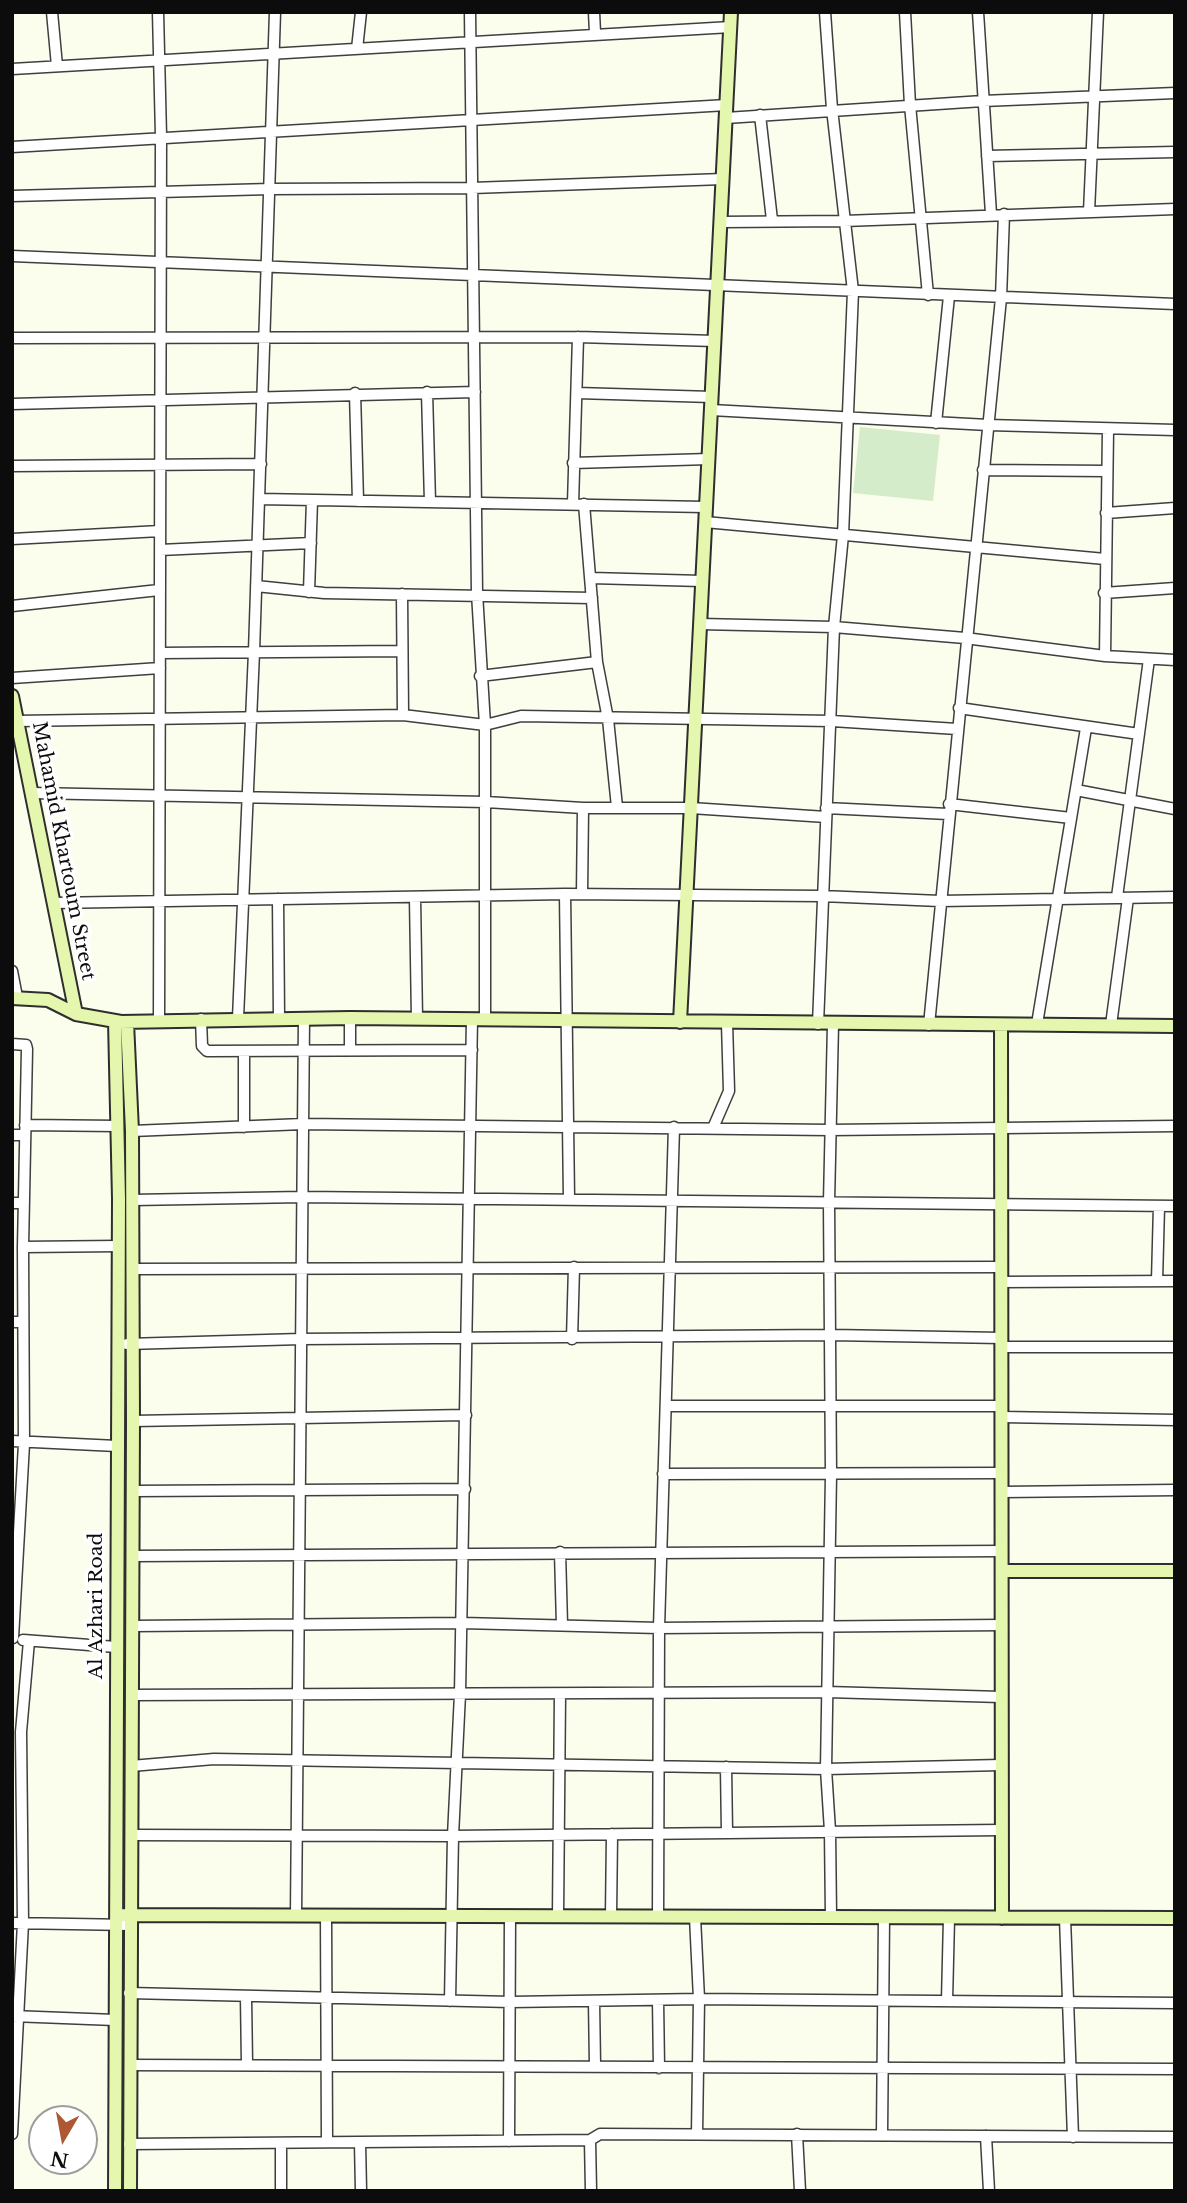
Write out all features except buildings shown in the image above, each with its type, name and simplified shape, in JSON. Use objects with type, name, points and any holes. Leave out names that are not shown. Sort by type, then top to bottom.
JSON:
[{"type":"street","points":[[52,12],[57,66]]},
{"type":"street","points":[[158,12],[162,401],[159,1020]]},
{"type":"street","points":[[238,1018],[261,464],[275,12]]},
{"type":"street","points":[[357,49],[360,12]]},
{"type":"street","points":[[450,2001],[453,1836],[459,1765],[472,1050],[479,1019],[486,896],[485,725],[477,593],[471,275],[470,12]]},
{"type":"street","points":[[594,12],[595,33]]},
{"type":"street","points":[[680,1023],[732,12]]},
{"type":"street","points":[[818,1024],[834,627],[843,535],[853,291],[832,109],[825,12]]},
{"type":"street","points":[[905,12],[910,105],[928,295]]},
{"type":"street","points":[[978,12],[991,214]]},
{"type":"street","points":[[1089,212],[1098,12]]},
{"type":"street","points":[[12,69],[731,27]]},
{"type":"street","points":[[12,147],[161,136],[471,121],[726,111],[760,115],[832,109],[1175,93]]},
{"type":"street","points":[[760,115],[772,220]]},
{"type":"street","points":[[987,156],[1175,152]]},
{"type":"street","points":[[12,196],[270,189],[472,188],[723,179]]},
{"type":"street","points":[[721,222],[844,221],[1175,209]]},
{"type":"street","points":[[929,1025],[948,809],[1001,298],[1004,214]]},
{"type":"street","points":[[12,256],[161,260],[717,287],[1175,304]]},
{"type":"street","points":[[936,423],[949,296]]},
{"type":"street","points":[[12,338],[578,337],[715,341]]},
{"type":"street","points":[[578,337],[573,463],[590,578],[597,662],[608,719],[617,807]]},
{"type":"street","points":[[427,392],[430,502]]},
{"type":"street","points":[[12,404],[355,393],[475,392]]},
{"type":"street","points":[[355,393],[358,500]]},
{"type":"street","points":[[577,393],[848,418],[1108,430],[1175,430]]},
{"type":"street","points":[[1104,656],[1108,430]]},
{"type":"street","points":[[573,463],[709,459]]},
{"type":"street","points":[[12,466],[261,464]]},
{"type":"street","points":[[983,470],[1107,471]]},
{"type":"street","points":[[259,499],[706,507]]},
{"type":"street","points":[[309,592],[312,500]]},
{"type":"street","points":[[1106,513],[1175,508]]},
{"type":"street","points":[[705,522],[976,550],[1105,559]]},
{"type":"street","points":[[12,539],[160,531]]},
{"type":"street","points":[[160,550],[311,542]]},
{"type":"street","points":[[590,578],[702,581]]},
{"type":"street","points":[[256,586],[309,592],[592,597]]},
{"type":"street","points":[[1104,593],[1175,588]]},
{"type":"street","points":[[12,606],[159,590]]},
{"type":"street","points":[[402,594],[403,715]]},
{"type":"street","points":[[700,624],[834,627],[965,638],[1104,656],[1175,660]]},
{"type":"street","points":[[160,653],[402,651]]},
{"type":"street","points":[[1111,1025],[1129,799],[1149,659]]},
{"type":"street","points":[[480,677],[597,662]]},
{"type":"street","points":[[12,678],[160,668]]},
{"type":"street","name":"Mahamid Khartoum Street","points":[[12,696],[76,1014]]},
{"type":"street","points":[[959,708],[1139,734]]},
{"type":"street","points":[[17,721],[403,715],[485,725],[522,716],[831,721],[957,729]]},
{"type":"street","points":[[1037,1024],[1086,728]]},
{"type":"street","points":[[1076,790],[1175,809]]},
{"type":"street","points":[[32,793],[486,803],[583,808],[826,812],[948,809],[1071,818]]},
{"type":"street","points":[[582,894],[583,808]]},
{"type":"street","points":[[54,903],[565,894],[822,896],[940,901],[1175,897]]},
{"type":"street","points":[[565,894],[564,1021],[569,1199]]},
{"type":"street","points":[[415,898],[417,1019]]},
{"type":"street","points":[[278,899],[279,1018]]},
{"type":"street","points":[[12,971],[14,997],[48,1000],[76,1014],[121,1022],[350,1018],[1175,1026]]},
{"type":"street","points":[[296,1915],[304,1018]]},
{"type":"street","points":[[350,1018],[350,1051]]},
{"type":"street","points":[[201,1019],[202,1046],[205,1051],[472,1050]]},
{"type":"street","name":"Al Azhari Road","points":[[115,2191],[118,1126],[121,1022]]},
{"type":"street","name":"Al Azhari Road","points":[[121,1022],[132,1131],[130,2191]]},
{"type":"street","points":[[713,1128],[729,1091],[727,1023]]},
{"type":"street","points":[[831,1917],[830,1832],[825,1769],[831,1475],[829,1202],[832,1024]]},
{"type":"street","points":[[1002,1025],[1002,1918]]},
{"type":"street","points":[[12,1044],[23,1044],[27,1049],[23,1247],[18,1322],[24,1444],[13,1638],[116,1647]]},
{"type":"street","points":[[244,1051],[244,1126]]},
{"type":"street","points":[[132,1131],[303,1124],[830,1130],[1175,1126]]},
{"type":"street","points":[[12,1135],[25,1130],[118,1126]]},
{"type":"street","points":[[658,1916],[656,1765],[674,1127]]},
{"type":"street","points":[[132,1200],[302,1197],[1002,1202],[1175,1206]]},
{"type":"street","points":[[12,1203],[24,1203]]},
{"type":"street","points":[[1157,1281],[1158,1206]]},
{"type":"street","points":[[23,1247],[119,1246]]},
{"type":"street","points":[[133,1269],[574,1267],[830,1270],[1002,1267]]},
{"type":"street","points":[[572,1339],[574,1267]]},
{"type":"street","points":[[1002,1282],[1175,1281]]},
{"type":"street","points":[[117,1343],[301,1339],[667,1339],[831,1335],[1175,1347]]},
{"type":"street","points":[[666,1406],[831,1405],[1175,1420]]},
{"type":"street","points":[[133,1421],[466,1415]]},
{"type":"street","points":[[12,1441],[24,1444],[117,1447]]},
{"type":"street","points":[[663,1474],[1002,1473]]},
{"type":"street","points":[[133,1491],[465,1489]]},
{"type":"street","points":[[1002,1492],[1175,1490]]},
{"type":"street","points":[[132,1556],[1002,1551]]},
{"type":"street","points":[[560,1552],[562,1625]]},
{"type":"street","points":[[1002,1571],[1175,1571]]},
{"type":"street","points":[[133,1626],[462,1623],[659,1628],[828,1628],[1002,1625]]},
{"type":"street","points":[[12,2134],[18,1923],[17,1731],[29,1641]]},
{"type":"street","points":[[131,1695],[658,1695],[827,1692],[1002,1697]]},
{"type":"street","points":[[558,1916],[560,1694]]},
{"type":"street","points":[[131,1766],[214,1759],[825,1769],[1002,1765]]},
{"type":"street","points":[[726,1767],[727,1833]]},
{"type":"street","points":[[131,1835],[453,1836],[1002,1829]]},
{"type":"street","points":[[611,1916],[612,1834]]},
{"type":"street","points":[[18,1923],[296,1915],[1175,1918]]},
{"type":"street","points":[[326,1915],[327,2142]]},
{"type":"street","points":[[509,2141],[510,1916]]},
{"type":"street","points":[[695,1917],[699,1999],[697,2134]]},
{"type":"street","points":[[882,2134],[884,1917]]},
{"type":"street","points":[[947,2001],[949,1917]]},
{"type":"street","points":[[1065,1918],[1073,2137]]},
{"type":"street","points":[[129,1993],[511,2002],[699,1999],[1175,2003]]},
{"type":"street","points":[[246,1997],[247,2064]]},
{"type":"street","points":[[658,2000],[659,2068]]},
{"type":"street","points":[[594,2001],[595,2066]]},
{"type":"street","points":[[16,2016],[115,2020]]},
{"type":"street","points":[[130,2065],[1175,2069]]},
{"type":"street","points":[[129,2144],[590,2140],[600,2134],[1175,2137]]},
{"type":"street","points":[[797,2134],[800,2191]]},
{"type":"street","points":[[986,2136],[989,2191]]},
{"type":"street","points":[[590,2140],[591,2191]]},
{"type":"street","points":[[360,2142],[361,2191]]},
{"type":"street","points":[[281,2143],[281,2191]]},
{"type":"green space","points":[[860,427],[940,435],[933,501],[853,493]]}]
